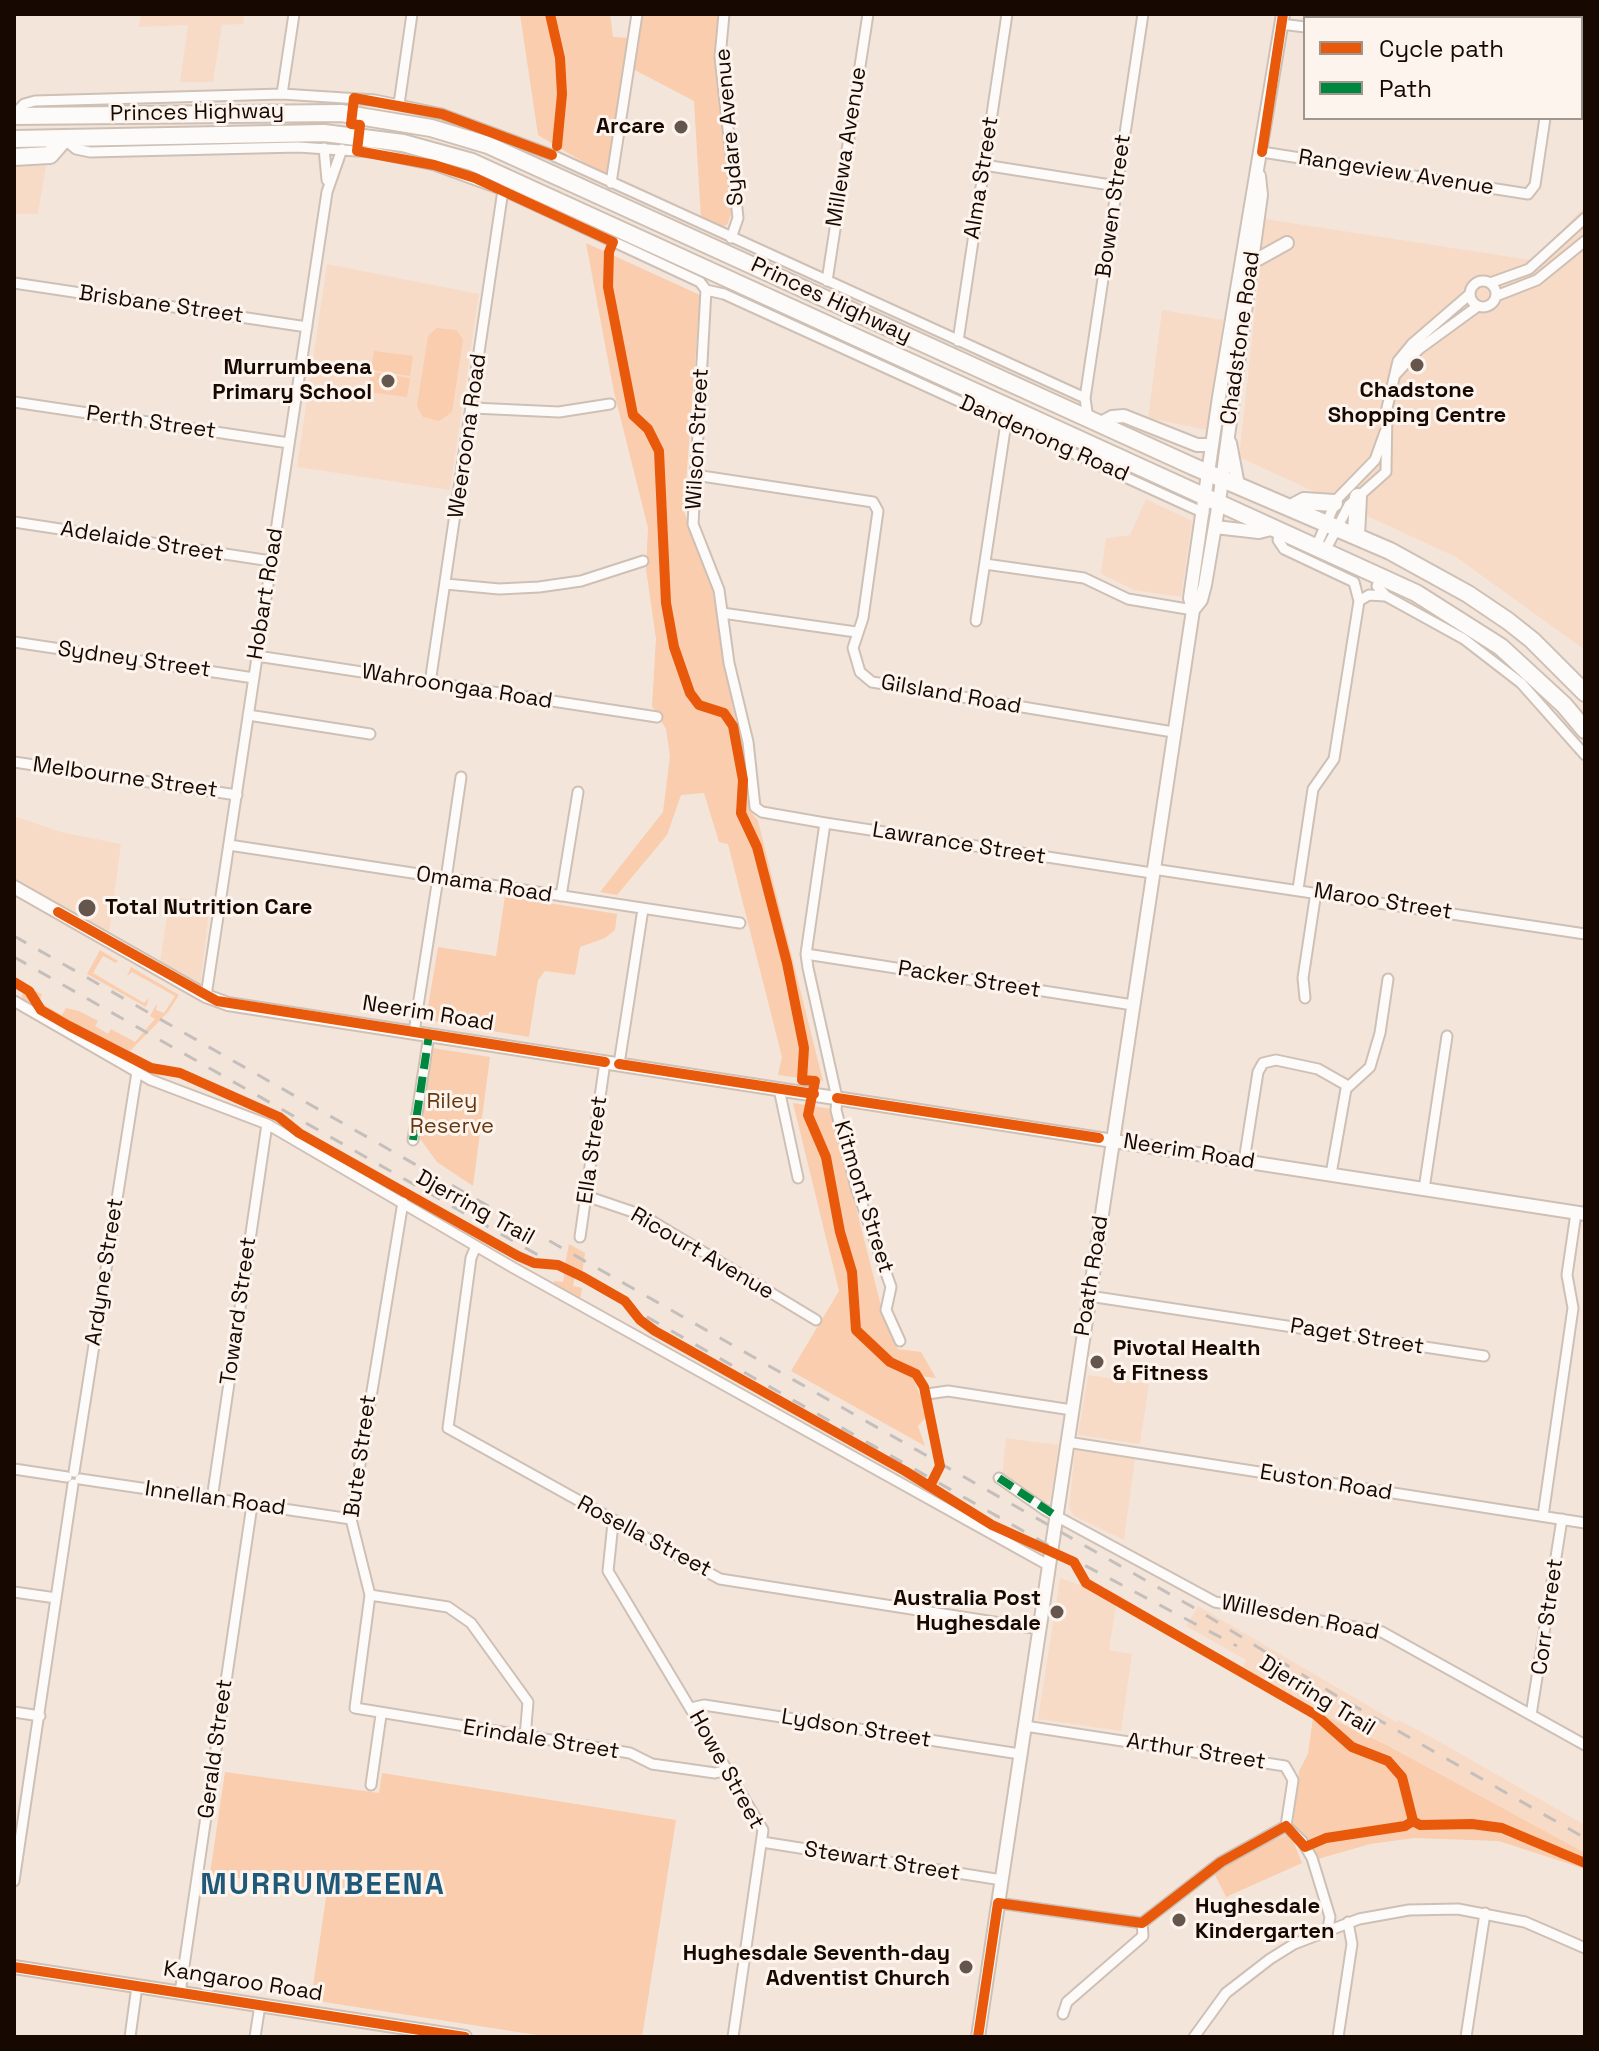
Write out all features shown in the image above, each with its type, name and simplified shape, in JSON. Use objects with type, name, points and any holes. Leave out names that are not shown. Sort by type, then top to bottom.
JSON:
[{"type":"highway","name":"Princes Highway","points":[[14,116],[217,104],[333,112],[414,124],[488,145],[609,190],[902,325],[1094,422],[1356,535],[1433,573],[1497,613],[1532,640],[1585,693]]},
{"type":"highway","name":"Princes Highway","points":[[14,139],[217,141],[324,133],[412,145],[485,167],[595,224],[886,359],[1210,504],[1278,529]]},
{"type":"highway","points":[[14,157],[50,155],[64,139]]},
{"type":"highway","points":[[1356,535],[1358,497]]},
{"type":"highway","points":[[1291,508],[1304,501],[1334,503]]},
{"type":"highway","points":[[1278,529],[1433,602],[1501,647],[1564,705],[1585,730]]},
{"type":"highway","points":[[1561,724],[1564,705]]},
{"type":"street","points":[[282,94],[294,14]]},
{"type":"street","points":[[399,104],[412,14]]},
{"type":"street","points":[[595,224],[609,190],[637,14]]},
{"type":"street","name":"Sydare Avenue","points":[[724,14],[720,57],[738,218],[731,238]]},
{"type":"street","name":"Millewa Avenue","points":[[827,281],[868,14]]},
{"type":"street","name":"Alma Street","points":[[958,341],[1007,14]]},
{"type":"street","name":"Bowen Street","points":[[1085,398],[1143,14]]},
{"type":"street","points":[[1282,19],[1303,26]]},
{"type":"street","name":"Chadstone Road","points":[[1216,476],[1212,445],[1252,193],[1259,174],[1282,19]]},
{"type":"street","points":[[217,141],[217,104],[282,94],[399,104],[500,133],[609,190],[731,238],[827,281],[902,325],[958,341],[1085,398]]},
{"type":"street","name":"Rangeview Avenue","points":[[1262,152],[1530,193],[1535,185],[1545,120]]},
{"type":"street","name":"Dandenong Road","points":[[217,141],[342,149],[434,165],[503,190],[595,224],[700,282],[706,290],[724,294],[886,359],[1006,423],[1210,504]]},
{"type":"street","name":"Hobart Road","points":[[324,148],[327,192]]},
{"type":"street","name":"Hobart Road","points":[[206,996],[327,192],[342,149]]},
{"type":"street","points":[[984,165],[1117,186]]},
{"type":"street","name":"Chadstone Road","points":[[1210,504],[1228,436],[1261,195],[1259,174]]},
{"type":"street","name":"Weeroona Road","points":[[430,683],[503,190]]},
{"type":"street","points":[[1321,549],[1331,525],[1334,503],[1375,460],[1385,432],[1395,365],[1406,350],[1470,294],[1477,282],[1490,283],[1529,269],[1585,218]]},
{"type":"street","points":[[1390,388],[1398,372],[1419,349],[1478,306],[1490,305],[1496,296],[1537,280],[1585,241]]},
{"type":"street","points":[[1251,263],[1287,243]]},
{"type":"street","name":"Brisbane Street","points":[[14,283],[307,327]]},
{"type":"street","points":[[1490,283],[1496,296]]},
{"type":"street","name":"Wilson Street","points":[[706,290],[693,524],[719,590],[729,663],[748,742],[754,803],[758,810],[766,813]]},
{"type":"street","points":[[1470,294],[1478,306]]},
{"type":"street","points":[[886,359],[902,325]]},
{"type":"street","name":"Dandenong Road","points":[[1085,398],[1094,422]]},
{"type":"street","name":"Perth Street","points":[[14,402],[289,443]]},
{"type":"street","points":[[473,408],[559,412],[610,404]]},
{"type":"street","points":[[1094,422],[1114,416],[1129,417],[1197,445],[1212,445]]},
{"type":"street","points":[[976,621],[1006,423]]},
{"type":"street","points":[[1331,525],[1386,472],[1389,448],[1385,432]]},
{"type":"street","points":[[1228,436],[1238,485]]},
{"type":"street","points":[[695,475],[873,502],[878,511],[863,618],[856,632],[722,613]]},
{"type":"street","name":"Poath Road","points":[[1193,610],[1201,600],[1215,527],[1210,504]]},
{"type":"street","name":"Poath Road","points":[[978,2037],[1193,610],[1190,598],[1210,504]]},
{"type":"street","name":"Adelaide Street","points":[[14,522],[271,561]]},
{"type":"street","points":[[1215,527],[1259,532],[1278,529],[1278,540],[1284,549],[1354,582],[1375,574],[1377,586],[1386,596],[1439,623],[1495,661],[1561,724],[1585,755]]},
{"type":"street","points":[[446,584],[499,589],[539,587],[581,581],[643,561]]},
{"type":"street","points":[[985,564],[1084,578],[1128,599],[1193,610]]},
{"type":"street","points":[[1298,889],[1313,789],[1334,759],[1359,601],[1354,582]]},
{"type":"street","points":[[1359,601],[1369,595],[1386,596]]},
{"type":"street","name":"Gilsland Road","points":[[856,632],[853,648],[856,664],[865,677],[881,686],[1173,732]]},
{"type":"street","name":"Sydney Street","points":[[14,642],[254,678]]},
{"type":"street","name":"Wahroongaa Road","points":[[257,656],[657,717]]},
{"type":"street","points":[[248,715],[370,734]]},
{"type":"street","name":"Melbourne Street","points":[[14,762],[237,795]]},
{"type":"street","points":[[414,1032],[461,777]]},
{"type":"street","points":[[561,896],[578,792]]},
{"type":"street","name":"Lawrance Street","points":[[766,813],[1153,869]]},
{"type":"street","points":[[806,954],[825,823]]},
{"type":"street","name":"Omama Road","points":[[229,845],[740,923]]},
{"type":"street","name":"Maroo Street","points":[[1153,869],[1585,934]]},
{"type":"street","name":"Neerim Road","points":[[14,887],[206,996],[228,1004],[1580,1213]]},
{"type":"street","points":[[1305,998],[1303,978],[1316,892]]},
{"type":"street","points":[[619,1064],[643,909]]},
{"type":"street","name":"Packer Street","points":[[806,954],[1133,1005]]},
{"type":"street","name":"Kitmont Street","points":[[806,954],[837,1098],[836,1110],[856,1187],[891,1287],[886,1310],[900,1341]]},
{"type":"street","points":[[1331,1174],[1348,1086],[1370,1067],[1380,1033],[1388,979]]},
{"type":"street","points":[[14,1001],[137,1072],[267,1124],[476,1246],[1048,1565]]},
{"type":"street","points":[[413,1140],[429,1035]]},
{"type":"street","points":[[1424,1189],[1447,1036]]},
{"type":"street","points":[[1244,1161],[1258,1072],[1263,1063],[1276,1060],[1318,1069],[1348,1086]]},
{"type":"street","name":"Ella Street","points":[[580,1237],[605,1062]]},
{"type":"street","name":"Ardyne Street","points":[[14,1881],[18,1838],[40,1716],[73,1478],[137,1072]]},
{"type":"street","points":[[779,1089],[798,1178]]},
{"type":"street","name":"Toward Street","points":[[212,1499],[267,1124]]},
{"type":"street","name":"Ricourt Avenue","points":[[586,1196],[642,1215],[816,1320]]},
{"type":"street","name":"Bute Street","points":[[355,1708],[370,1595],[351,1519],[403,1202]]},
{"type":"street","points":[[1543,1516],[1573,1308],[1567,1275],[1580,1213]]},
{"type":"street","name":"Rosella Street","points":[[476,1246],[471,1257],[448,1428],[613,1523],[720,1579],[1039,1629]]},
{"type":"street","name":"Paget Street","points":[[1089,1296],[1484,1356]]},
{"type":"street","points":[[927,1394],[948,1391],[1072,1410]]},
{"type":"street","name":"Euston Road","points":[[1067,1442],[1585,1523]]},
{"type":"street","name":"Innellan Road","points":[[14,1469],[351,1519]]},
{"type":"street","name":"Willesden Road","points":[[999,1478],[1056,1516],[1215,1602],[1382,1632],[1585,1745]]},
{"type":"street","name":"Gerald Street","points":[[180,1993],[252,1505]]},
{"type":"street","name":"Corr Street","points":[[1531,1715],[1562,1519]]},
{"type":"street","name":"Howe Street","points":[[613,1523],[608,1571],[761,1825],[762,1842],[733,2037]]},
{"type":"street","points":[[14,1592],[56,1598]]},
{"type":"street","points":[[370,1595],[448,1607],[471,1623],[528,1702],[525,1737]]},
{"type":"street","name":"Lydson Street","points":[[691,1708],[704,1705],[1020,1754]]},
{"type":"street","name":"Erindale Street","points":[[355,1708],[381,1715],[630,1753],[652,1764],[715,1773],[727,1770]]},
{"type":"street","points":[[14,1712],[40,1716]]},
{"type":"street","points":[[371,1785],[381,1715]]},
{"type":"street","name":"Arthur Street","points":[[1025,1726],[1285,1766],[1293,1780],[1286,1826]]},
{"type":"street","points":[[998,1903],[1142,1923],[1221,1862],[1286,1826],[1312,1858],[1330,1917],[1328,1929]]},
{"type":"street","name":"Stewart Street","points":[[762,1842],[1002,1880]]},
{"type":"street","points":[[1194,2037],[1226,1993],[1270,1959],[1348,1922],[1421,1909],[1485,1913],[1535,1925],[1585,1948]]},
{"type":"street","points":[[1466,2037],[1485,1913]]},
{"type":"street","points":[[1338,2037],[1352,1944],[1348,1922]]},
{"type":"street","points":[[1063,2014],[1067,2002],[1143,1936],[1142,1923]]},
{"type":"street","name":"Kangaroo Road","points":[[15,1969],[260,2005],[380,2030],[465,2037]]},
{"type":"street","points":[[130,2037],[137,1986]]},
{"type":"street","points":[[255,2037],[260,2005]]},
{"type":"shaded area","points":[[141,14],[244,14],[243,24],[222,25],[213,82],[180,82],[188,25],[139,27]]},
{"type":"shaded area","points":[[14,166],[46,166],[38,214],[14,214]]},
{"type":"shaded area","name":"Chadstone Shopping Centre","points":[[1585,207],[1585,650],[1456,557],[1239,457],[1265,219],[1531,260]]},
{"type":"shaded area","name":"Murrumbeena Primary School","points":[[327,264],[479,294],[450,490],[297,467]]},
{"type":"shaded area","points":[[1162,310],[1223,320],[1207,430],[1148,418]]},
{"type":"shaded area","points":[[1146,499],[1192,521],[1181,597],[1134,590],[1101,574],[1106,538],[1130,535]]},
{"type":"shaded area","points":[[14,816],[61,832],[121,844],[109,935],[160,962],[170,897],[210,902],[200,989],[14,883]]},
{"type":"shaded area","points":[[1088,1375],[1149,1384],[1140,1444],[1078,1435]]},
{"type":"shaded area","points":[[1006,1438],[1059,1445],[1050,1501],[1041,1505],[1002,1477]]},
{"type":"shaded area","points":[[1075,1450],[1135,1459],[1124,1540],[1074,1516],[1069,1508]]},
{"type":"shaded area","points":[[1060,1578],[1086,1587],[1116,1605],[1109,1650],[1132,1654],[1121,1731],[1038,1719]]},
{"type":"shaded area","points":[[1198,1606],[1396,1722],[1398,1720],[1433,1738],[1585,1825],[1585,1853],[1325,1717],[1242,1669],[1246,1660],[1186,1626]]},
{"type":"green space","points":[[520,14],[610,14],[613,37],[630,38],[610,178],[538,135]]},
{"type":"green space","points":[[639,14],[720,14],[733,209],[727,225],[720,227],[701,219],[694,101],[631,68]]},
{"type":"green space","points":[[586,243],[700,295],[684,511],[711,582],[752,813],[758,821],[823,1081],[778,1075],[782,1057],[728,844],[719,842],[704,793],[681,795],[667,835],[617,895],[600,892],[663,812],[670,756],[666,729],[652,706],[656,639],[646,569],[648,528],[614,392]]},
{"type":"green space","points":[[437,328],[456,330],[463,339],[452,412],[439,421],[423,417],[417,406],[428,336]]},
{"type":"green space","points":[[374,351],[413,356],[410,376],[371,370]]},
{"type":"green space","points":[[371,372],[410,378],[407,397],[368,392]]},
{"type":"green space","points":[[505,896],[617,914],[615,930],[605,938],[580,947],[575,975],[545,971],[538,980],[529,1037],[432,1021],[427,1013],[438,947],[496,956]]},
{"type":"green space","points":[[100,950],[118,961],[116,963],[103,956],[93,973],[144,1003],[149,998],[146,1007],[87,974]]},
{"type":"green space","points":[[131,967],[179,995],[168,1012],[130,1051],[43,1009],[26,987],[42,994],[39,1002],[62,1015],[66,1008],[79,1011],[98,1021],[95,1026],[108,1034],[111,1029],[135,1042],[155,1019],[150,1016],[157,1003],[156,1010],[164,1013],[175,996],[132,972],[127,976]]},
{"type":"green space","points":[[24,990],[40,1011],[160,1073],[158,1078],[41,1013],[21,999]]},
{"type":"green space","name":"Riley Reserve","points":[[432,1048],[490,1057],[473,1186],[437,1162],[418,1136]]},
{"type":"green space","points":[[793,1103],[831,1109],[880,1302],[898,1349],[921,1352],[936,1378],[912,1375],[928,1415],[918,1426],[925,1446],[791,1371],[839,1291]]},
{"type":"green space","points":[[569,1244],[585,1253],[582,1274],[565,1265]]},
{"type":"green space","points":[[565,1269],[575,1275],[573,1286],[582,1288],[580,1300],[554,1285],[554,1281],[563,1282]]},
{"type":"green space","points":[[1317,1712],[1388,1746],[1585,1853],[1585,1869],[1499,1841],[1414,1838],[1370,1844],[1318,1859],[1293,1826],[1299,1771],[1308,1754],[1313,1718]]},
{"type":"green space","points":[[225,1772],[379,1793],[382,1773],[676,1820],[642,2037],[550,2037],[311,2000],[327,1891],[210,1874]]},
{"type":"green space","points":[[1290,1833],[1302,1863],[1226,1897],[1214,1873],[1248,1852]]},
{"type":"railway","points":[[14,936],[1196,1609],[1337,1696],[1585,1838]]},
{"type":"railway","points":[[14,957],[1069,1557],[1237,1646]]},
{"type":"marked path","points":[[413,1140],[429,1035]]},
{"type":"marked path","points":[[999,1478],[1056,1516]]},
{"type":"cycle path","points":[[550,14],[560,58],[562,94],[557,146]]},
{"type":"cycle path","points":[[1262,152],[1283,14]]},
{"type":"cycle path","points":[[552,155],[442,114],[354,98],[351,124],[360,125],[357,151],[434,165],[475,178],[613,242],[609,252],[608,287],[633,415],[648,429],[659,451],[666,603],[674,647],[690,693],[699,705],[724,713],[733,726],[743,780],[741,813],[757,847],[787,963],[804,1048],[802,1080],[815,1081],[808,1115],[826,1157],[840,1232],[852,1272],[856,1330],[890,1362],[916,1374],[924,1387],[940,1466],[930,1486]]},
{"type":"cycle path","points":[[58,912],[217,1001],[605,1062]]},
{"type":"cycle path","name":"Djerring Trail","points":[[14,982],[29,991],[41,1010],[69,1026],[151,1068],[180,1073],[279,1117],[299,1133],[518,1256],[534,1263],[558,1265],[583,1277],[625,1301],[640,1320],[655,1331],[905,1471],[992,1525],[1074,1562],[1086,1583],[1316,1715],[1352,1747],[1388,1761],[1402,1777],[1413,1821]]},
{"type":"cycle path","points":[[619,1064],[814,1094]]},
{"type":"cycle path","points":[[837,1098],[1099,1138]]},
{"type":"cycle path","points":[[1413,1821],[1420,1825],[1472,1824],[1502,1828],[1585,1863]]},
{"type":"cycle path","points":[[978,2037],[998,1903],[1142,1923],[1221,1862],[1286,1826],[1305,1847],[1326,1838],[1405,1826],[1413,1821]]},
{"type":"cycle path","points":[[14,1967],[465,2037]]},
{"type":"place","name":"Arcare","points":[[681,127]]},
{"type":"place","name":"Chadstone Shopping Centre","points":[[1417,365]]},
{"type":"place","name":"Murrumbeena Primary School","points":[[388,381]]},
{"type":"place","name":"Total Nutrition Care","points":[[87,908]]},
{"type":"place","name":"Pivotal Health & Fitness","points":[[1097,1362]]},
{"type":"place","name":"Australia Post Hughesdale","points":[[1057,1612]]},
{"type":"place","name":"Hughesdale Kindergarten","points":[[1179,1920]]},
{"type":"place","name":"Hughesdale Seventh-day Adventist Church","points":[[966,1967]]},
{"type":"district","name":"MURRUMBEENA","points":[[323,1886]]}]
